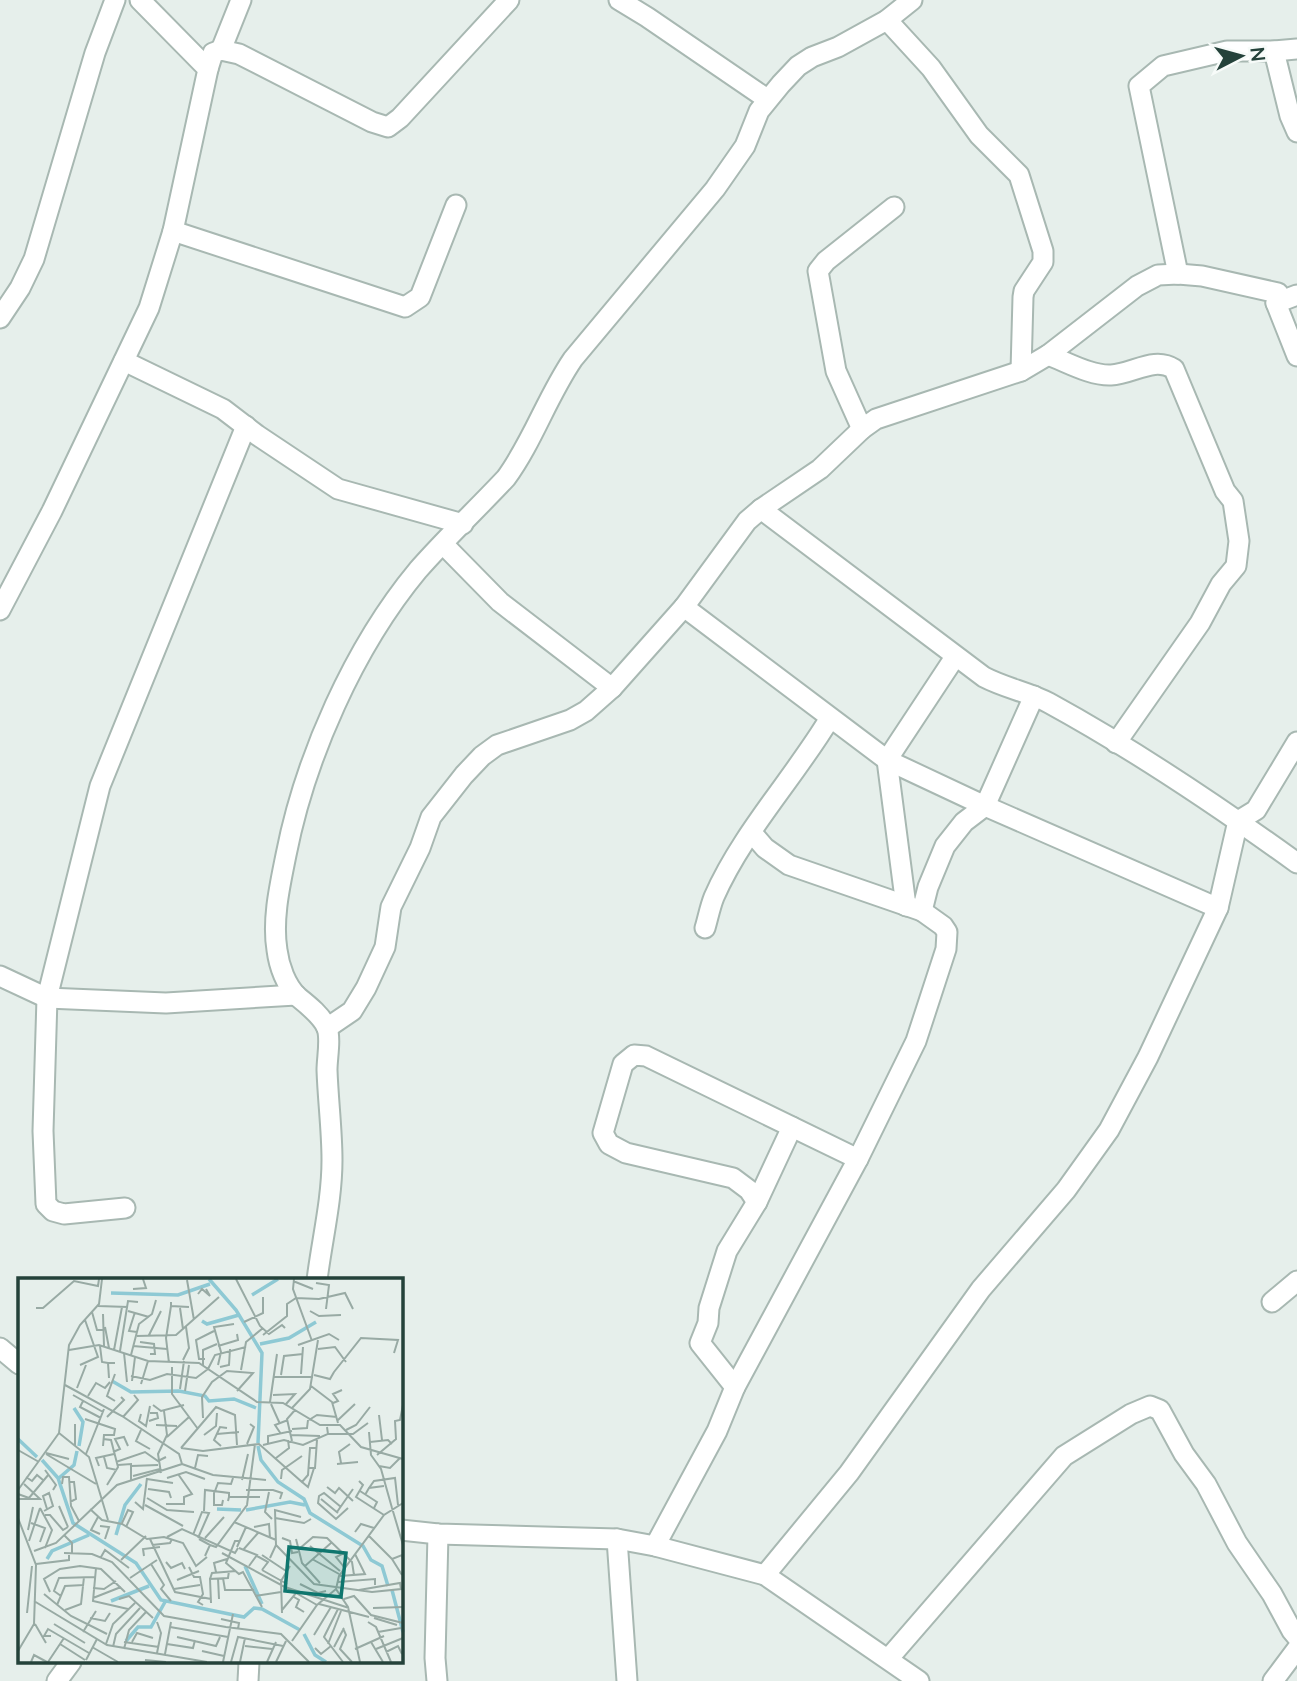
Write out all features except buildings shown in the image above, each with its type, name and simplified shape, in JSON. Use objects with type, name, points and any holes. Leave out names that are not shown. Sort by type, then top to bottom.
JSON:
[{"type":"street","points":[[0,318],[20,288],[34,259],[95,52],[115,0]]},
{"type":"street","points":[[140,0],[208,69]]},
{"type":"street","points":[[221,50],[240,0]]},
{"type":"street","points":[[0,610],[52,511],[149,308],[173,231],[213,53],[221,50],[239,54],[372,122],[388,127],[400,118],[509,0]]},
{"type":"street","points":[[619,0],[766,99]]},
{"type":"street","points":[[317,1278],[328,1216],[332,1160],[327,1028],[309,1005],[296,995],[284,977],[277,949],[276,923],[283,873],[303,782],[319,740],[360,656],[417,572],[506,478],[518,461],[561,375],[737,160],[766,99],[798,66],[887,20],[912,0]]},
{"type":"street","points":[[887,20],[931,68],[979,135],[1019,175],[1043,251],[1043,262],[1024,291],[1021,371]]},
{"type":"street","points":[[1178,274],[1139,86],[1163,66],[1227,51],[1297,48]]},
{"type":"street","points":[[1274,51],[1290,116],[1297,132]]},
{"type":"street","points":[[173,231],[405,307],[420,297],[456,205]]},
{"type":"street","points":[[862,429],[836,371],[818,271],[826,261],[894,207]]},
{"type":"street","points":[[327,1028],[352,1011],[366,988],[385,947],[391,907],[432,817],[464,775],[497,745],[570,720],[586,711],[612,688],[684,607],[747,521],[820,469],[862,429],[877,419],[1021,371],[1048,355],[1137,286],[1158,275],[1202,276],[1279,293],[1276,303],[1297,356]]},
{"type":"street","points":[[1276,303],[1297,295]]},
{"type":"street","points":[[1048,355],[1103,375],[1114,375],[1155,364],[1174,369],[1226,491],[1233,500],[1239,541],[1236,566],[1221,584],[1200,623],[1116,743]]},
{"type":"street","points":[[124,361],[223,409],[338,489],[463,524]]},
{"type":"street","points":[[124,1208],[64,1214],[52,1211],[46,1204],[43,1131],[47,998],[100,786],[246,426]]},
{"type":"street","points":[[761,509],[955,657],[994,682],[1034,696],[1116,743],[1238,821],[1297,863]]},
{"type":"street","points":[[443,544],[500,602],[612,688]]},
{"type":"street","points":[[684,607],[887,760],[1218,908]]},
{"type":"street","points":[[914,909],[887,760],[955,657]]},
{"type":"street","points":[[914,909],[928,887],[946,846],[964,822],[985,806],[1034,696]]},
{"type":"street","points":[[705,928],[713,899],[752,833],[830,718]]},
{"type":"street","points":[[765,1575],[849,1473],[981,1289],[1066,1190],[1109,1130],[1148,1057],[1218,908],[1238,821],[1256,810],[1297,742]]},
{"type":"street","points":[[655,1546],[717,1431],[734,1387],[858,1159],[916,1041],[946,949],[947,932],[943,926],[914,909],[789,865],[765,848],[752,833]]},
{"type":"street","points":[[0,976],[47,998],[166,1003],[296,995]]},
{"type":"street","points":[[757,1202],[749,1190],[733,1178],[626,1153],[608,1144],[603,1133],[624,1064],[634,1055],[646,1056],[858,1159]]},
{"type":"street","points":[[734,1387],[700,1343],[727,1251],[757,1202],[792,1127]]},
{"type":"street","points":[[1272,1302],[1297,1281]]},
{"type":"street","points":[[0,1348],[18,1363]]},
{"type":"street","points":[[890,1658],[1065,1456],[1131,1414],[1150,1406],[1160,1410],[1184,1454],[1206,1484],[1237,1543],[1297,1637]]},
{"type":"street","points":[[402,1530],[438,1534],[617,1539],[655,1546],[765,1575],[890,1658],[919,1681]]},
{"type":"street","points":[[437,1681],[435,1658],[438,1534]]},
{"type":"street","points":[[617,1539],[627,1681]]},
{"type":"street","points":[[1273,1681],[1297,1649]]},
{"type":"street","points":[[57,1681],[70,1664]]}]
